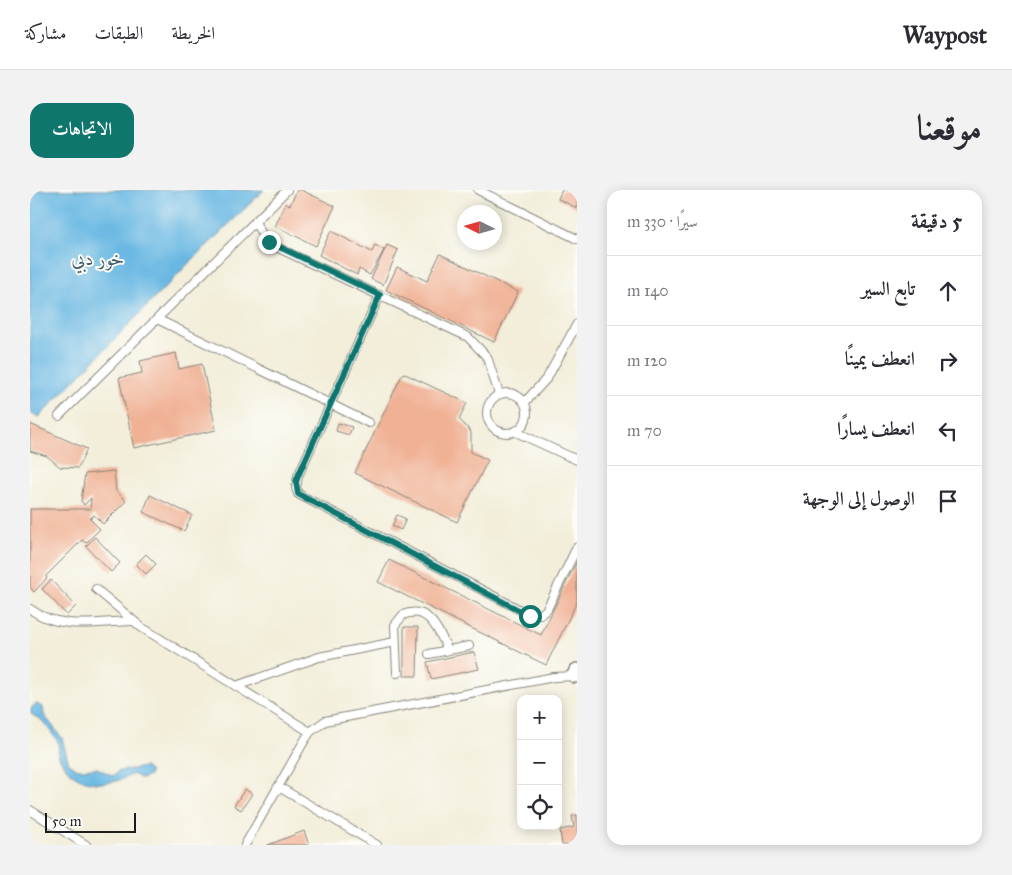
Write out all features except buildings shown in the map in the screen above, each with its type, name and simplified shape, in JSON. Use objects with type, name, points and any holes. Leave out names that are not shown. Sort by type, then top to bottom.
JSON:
[{"type":"lane","points":[[58,416],[287,190]]},
{"type":"lane","points":[[478,190],[577,239]]},
{"type":"lane","points":[[255,222],[264,236],[276,247],[468,337],[487,357],[499,394]]},
{"type":"lane","points":[[380,295],[296,482],[298,494],[530,616],[540,615],[547,609],[577,547]]},
{"type":"lane","points":[[157,319],[369,424]]},
{"type":"lane","points":[[516,432],[525,424],[527,419],[525,402],[547,378],[573,340],[577,324]]},
{"type":"lane","points":[[525,402],[510,392],[499,394],[490,402],[488,418],[499,432],[516,432],[577,460]]},
{"type":"lane","points":[[96,589],[132,620],[310,732]]},
{"type":"lane","points":[[30,608],[45,618],[61,623],[132,620]]},
{"type":"lane","points":[[397,674],[395,625],[398,619],[409,612],[416,612],[431,619],[448,650]]},
{"type":"lane","points":[[236,686],[319,657],[395,642]]},
{"type":"lane","points":[[429,654],[468,646]]},
{"type":"lane","points":[[245,845],[310,732],[317,726],[333,718],[576,674]]},
{"type":"lane","points":[[279,787],[376,845]]},
{"type":"lane","points":[[30,810],[86,845]]},
{"type":"water","name":"خور دبي","points":[[30,190],[264,190],[187,265],[39,417],[30,413]]},
{"type":"water","points":[[36,704],[43,707],[44,715],[62,738],[69,764],[78,769],[97,768],[113,776],[119,771],[145,767],[150,772],[149,776],[142,779],[133,774],[113,782],[93,783],[75,776],[60,759],[57,740],[42,721],[31,713],[31,708]]},
{"type":"route","points":[[269,242],[380,295],[298,476],[296,488],[298,494],[530,616]]}]
